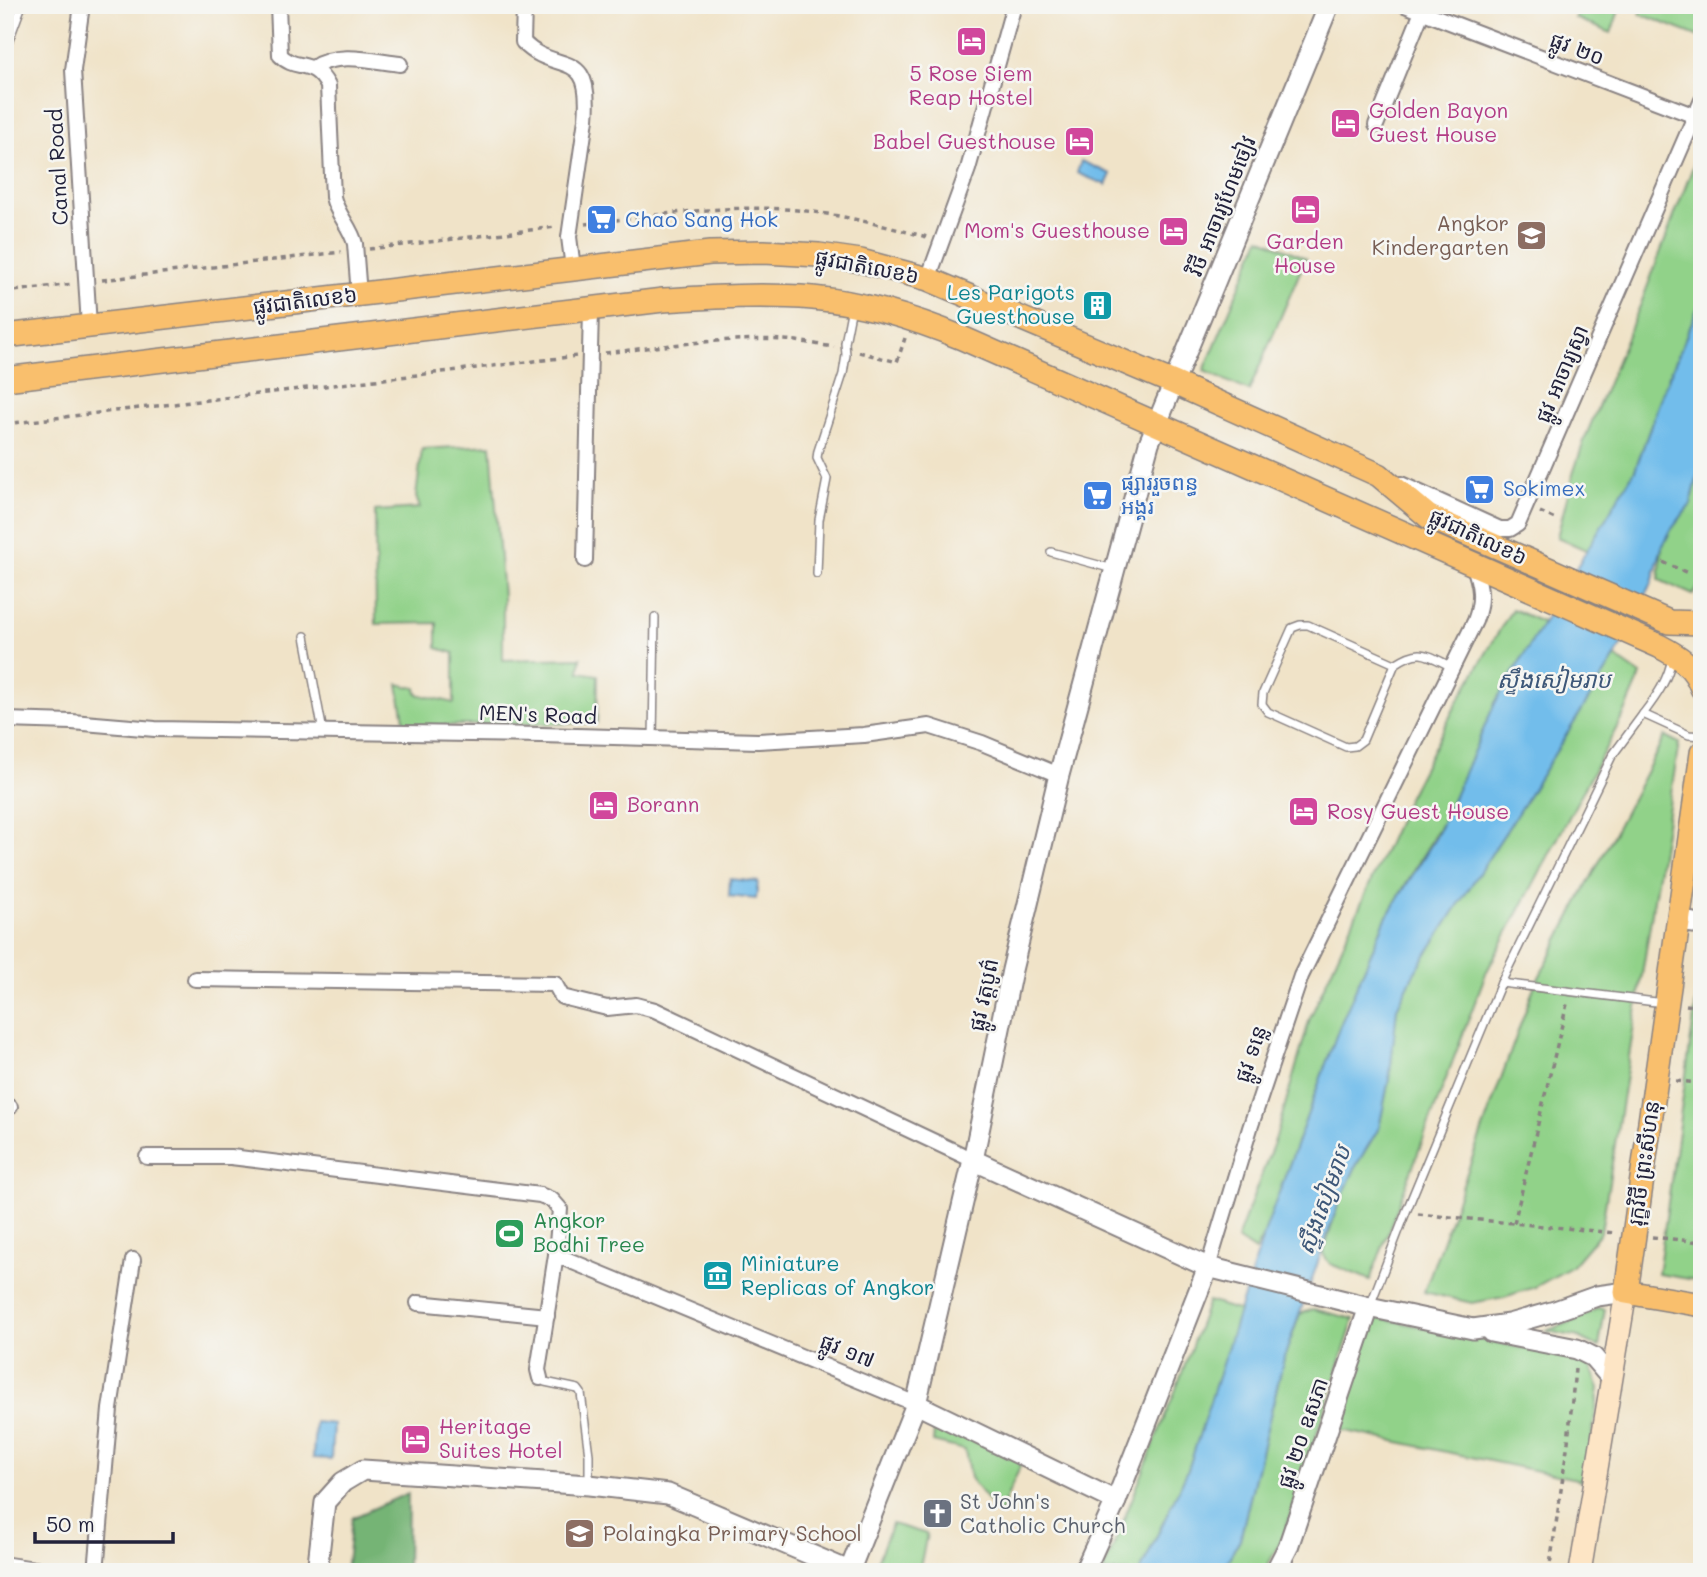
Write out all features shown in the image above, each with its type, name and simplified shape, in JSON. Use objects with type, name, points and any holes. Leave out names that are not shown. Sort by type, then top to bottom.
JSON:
[{"type":"main road","name":"ផ្លូវជាតិលេខ៦","points":[[5,336],[697,254],[764,252],[819,255],[860,261],[928,279],[1174,383],[1379,475],[1429,517],[1657,617],[1670,622],[1702,623]]},
{"type":"main road","name":"ផ្លូវជាតិលេខ៦","points":[[5,379],[663,300],[719,297],[813,298],[852,304],[911,318],[962,338],[1672,653]]},
{"type":"main road","points":[[1672,653],[1702,663]]},
{"type":"main road","points":[[1672,653],[1694,671],[1702,688]]},
{"type":"main road","name":"រុក្ខវិថី ព្រះសីហនុ","points":[[1580,1572],[1626,1293],[1702,753]]},
{"type":"main road","points":[[1626,1293],[1702,1305]]},
{"type":"street","name":"Canal Road","points":[[82,5],[73,70],[89,326]]},
{"type":"street","points":[[278,5],[280,55],[285,60],[313,68],[323,75],[328,86],[333,197],[337,211],[353,236],[359,295]]},
{"type":"street","points":[[524,5],[523,43],[531,51],[571,65],[584,80],[587,111],[569,237],[573,268]]},
{"type":"street","points":[[928,279],[968,169],[1014,5]]},
{"type":"street","name":"វិថី អាចារ្យហែមចៀវ","points":[[1156,424],[1329,5]]},
{"type":"street","name":"ផ្លូវ ២០","points":[[1405,5],[1695,116]]},
{"type":"street","points":[[1376,125],[1422,12]]},
{"type":"street","points":[[313,68],[321,62],[349,58],[400,64]]},
{"type":"street","name":"ផ្លូវ អាចារ្យស្វា","points":[[1379,475],[1500,529],[1510,529],[1518,524],[1702,100]]},
{"type":"street","points":[[585,560],[591,309]]},
{"type":"street","name":"ផ្លូវ វត្តបូព៌","points":[[849,1571],[916,1404],[973,1160],[1012,970],[1059,775],[1156,424]]},
{"type":"street","name":"ផ្លូវ ទន្លេ","points":[[1084,1572],[1116,1501],[1208,1267],[1250,1128],[1301,976],[1480,606],[1480,583],[1473,564]]},
{"type":"street","name":"MEN's Road","points":[[5,720],[155,729],[541,734],[653,740],[758,741],[863,735],[929,726],[982,743],[1059,775]]},
{"type":"street","points":[[1678,921],[1702,924]]},
{"type":"street","points":[[195,979],[555,984],[562,997],[607,1008],[636,1005],[655,1010],[1208,1267],[1369,1307],[1577,1349],[1593,1357],[1611,1378]]},
{"type":"street","points":[[147,1157],[231,1157],[540,1195],[552,1200],[560,1209],[556,1255],[538,1370],[540,1378]]},
{"type":"street","name":"ផ្លូវ ១៧","points":[[556,1255],[916,1404],[1116,1501]]},
{"type":"street","points":[[96,1572],[110,1409],[133,1260]]},
{"type":"street","points":[[1473,1329],[1509,1324],[1597,1296],[1626,1293]]},
{"type":"street","points":[[418,1303],[547,1316]]},
{"type":"street","name":"ផ្លូវ ២០ ឧសភា","points":[[1275,1572],[1288,1547],[1369,1307]]},
{"type":"street","points":[[317,1572],[325,1502],[343,1482],[363,1470],[668,1493],[849,1571]]},
{"type":"street","points":[[5,1567],[38,1572]]},
{"type":"lane","points":[[5,51],[22,5]]},
{"type":"lane","points":[[817,574],[819,520],[827,479],[826,472],[817,458],[843,374],[852,304]]},
{"type":"lane","points":[[1051,552],[1114,569]]},
{"type":"lane","points":[[653,740],[655,617]]},
{"type":"lane","points":[[1395,664],[1308,625],[1300,625],[1292,628],[1264,693],[1262,704],[1268,712],[1346,747],[1355,747],[1363,740],[1395,664],[1412,653],[1421,652],[1452,667]]},
{"type":"lane","points":[[305,636],[323,732]]},
{"type":"lane","points":[[1369,1307],[1501,983],[1612,756],[1658,693],[1670,670],[1672,653]]},
{"type":"lane","points":[[1643,714],[1689,735],[1702,736]]},
{"type":"lane","points":[[1501,983],[1667,1003]]},
{"type":"lane","points":[[540,1378],[545,1382],[578,1389],[581,1393],[589,1455],[589,1485]]},
{"type":"path","points":[[578,225],[716,210],[783,209],[855,219],[943,241]]},
{"type":"path","points":[[100,281],[564,226]]},
{"type":"path","points":[[5,292],[73,284]]},
{"type":"path","points":[[5,424],[716,340],[788,340],[846,349],[897,362],[911,318]]},
{"type":"path","points":[[1662,562],[1690,574]]},
{"type":"path","points":[[1514,1223],[1570,991]]},
{"type":"path","points":[[1656,1079],[1702,1083]]},
{"type":"path","points":[[1406,1212],[1702,1242]]},
{"type":"path","points":[[1549,1572],[1568,1442],[1577,1349]]},
{"type":"green space","points":[[1579,5],[1621,5],[1611,33],[1575,18]]},
{"type":"green space","points":[[1643,5],[1702,5],[1702,38],[1640,14]]},
{"type":"green space","points":[[1702,143],[1702,298],[1664,389],[1635,470],[1588,551],[1557,537],[1573,474]]},
{"type":"green space","points":[[1260,238],[1306,258],[1249,391],[1204,371]]},
{"type":"green space","points":[[491,445],[503,596],[503,660],[581,658],[579,672],[598,675],[597,723],[405,726],[398,684],[416,688],[417,694],[454,703],[454,653],[437,648],[437,623],[376,624],[375,511],[420,508],[416,497],[422,449]]},
{"type":"green space","points":[[1702,459],[1702,581],[1693,595],[1659,580],[1662,547],[1691,504]]},
{"type":"green space","points":[[1512,609],[1544,623],[1495,703],[1447,814],[1386,918],[1339,1028],[1264,1234],[1255,1251],[1237,1239],[1276,1137],[1310,1018],[1409,796],[1457,703]]},
{"type":"green space","points":[[1615,657],[1641,675],[1625,712],[1486,973],[1370,1280],[1330,1264],[1323,1254],[1338,1205],[1357,1164],[1379,1128],[1390,1074],[1397,1008],[1413,975]]},
{"type":"green space","points":[[1665,736],[1679,743],[1601,1232],[1571,1267],[1535,1287],[1472,1303],[1424,1292],[1534,987]]},
{"type":"green space","points":[[1702,960],[1702,1281],[1658,1274]]},
{"type":"green space","points":[[1208,1301],[1240,1311],[1188,1470],[1140,1572],[1103,1572],[1178,1384]]},
{"type":"green space","points":[[1598,1308],[1605,1309],[1599,1347],[1579,1337],[1546,1331],[1576,1320]]},
{"type":"green space","points":[[1313,1309],[1354,1319],[1284,1535],[1264,1572],[1221,1572],[1240,1539],[1284,1358],[1300,1314]]},
{"type":"green space","points":[[1375,1317],[1589,1362],[1599,1388],[1586,1481],[1336,1429]]},
{"type":"green space","points":[[935,1422],[1022,1462],[999,1515],[970,1478],[965,1450],[933,1442]]},
{"type":"green space","points":[[408,1493],[407,1572],[346,1572],[352,1518]]},
{"type":"green space","points":[[892,1524],[927,1534],[919,1572],[873,1572]]},
{"type":"water","points":[[1081,161],[1111,174],[1106,185],[1077,173]]},
{"type":"water","name":"ស្ទឹងសៀមរាប","points":[[1702,298],[1702,459],[1691,504],[1662,547],[1652,583],[1615,657],[1413,975],[1397,1008],[1390,1074],[1379,1128],[1357,1164],[1338,1205],[1284,1358],[1240,1539],[1221,1572],[1140,1572],[1188,1470],[1264,1234],[1339,1028],[1386,918],[1436,837],[1495,703],[1635,470],[1664,389]]},
{"type":"water","points":[[730,879],[758,882],[756,899],[729,896]]},
{"type":"water","points":[[315,1422],[333,1424],[331,1459],[313,1458]]},
{"type":"place","name":"5 Rose Siem Reap Hostel","points":[[971,42]]},
{"type":"place","name":"Golden Bayon Guest House","points":[[1346,123]]},
{"type":"place","name":"Babel Guesthouse","points":[[1079,142]]},
{"type":"place","name":"Garden House","points":[[1305,210]]},
{"type":"place","name":"Chao Sang Hok","points":[[602,220]]},
{"type":"place","name":"Mom's Guesthouse","points":[[1173,231]]},
{"type":"place","name":"Angkor Kindergarten","points":[[1532,236]]},
{"type":"place","name":"Les Parigots Guesthouse","points":[[1098,305]]},
{"type":"place","name":"Sokimex","points":[[1480,489]]},
{"type":"place","name":"ផ្សាររួចពន្ធ អង្គរ","points":[[1098,495]]},
{"type":"place","name":"Borann","points":[[604,805]]},
{"type":"place","name":"Rosy Guest House","points":[[1304,812]]},
{"type":"place","name":"Angkor Bodhi Tree","points":[[510,1233]]},
{"type":"place","name":"Miniature Replicas of Angkor","points":[[718,1276]]},
{"type":"place","name":"Heritage Suites Hotel","points":[[416,1439]]},
{"type":"place","name":"St John's Catholic Church","points":[[937,1514]]},
{"type":"place","name":"Polaingka Primary School","points":[[580,1534]]}]
